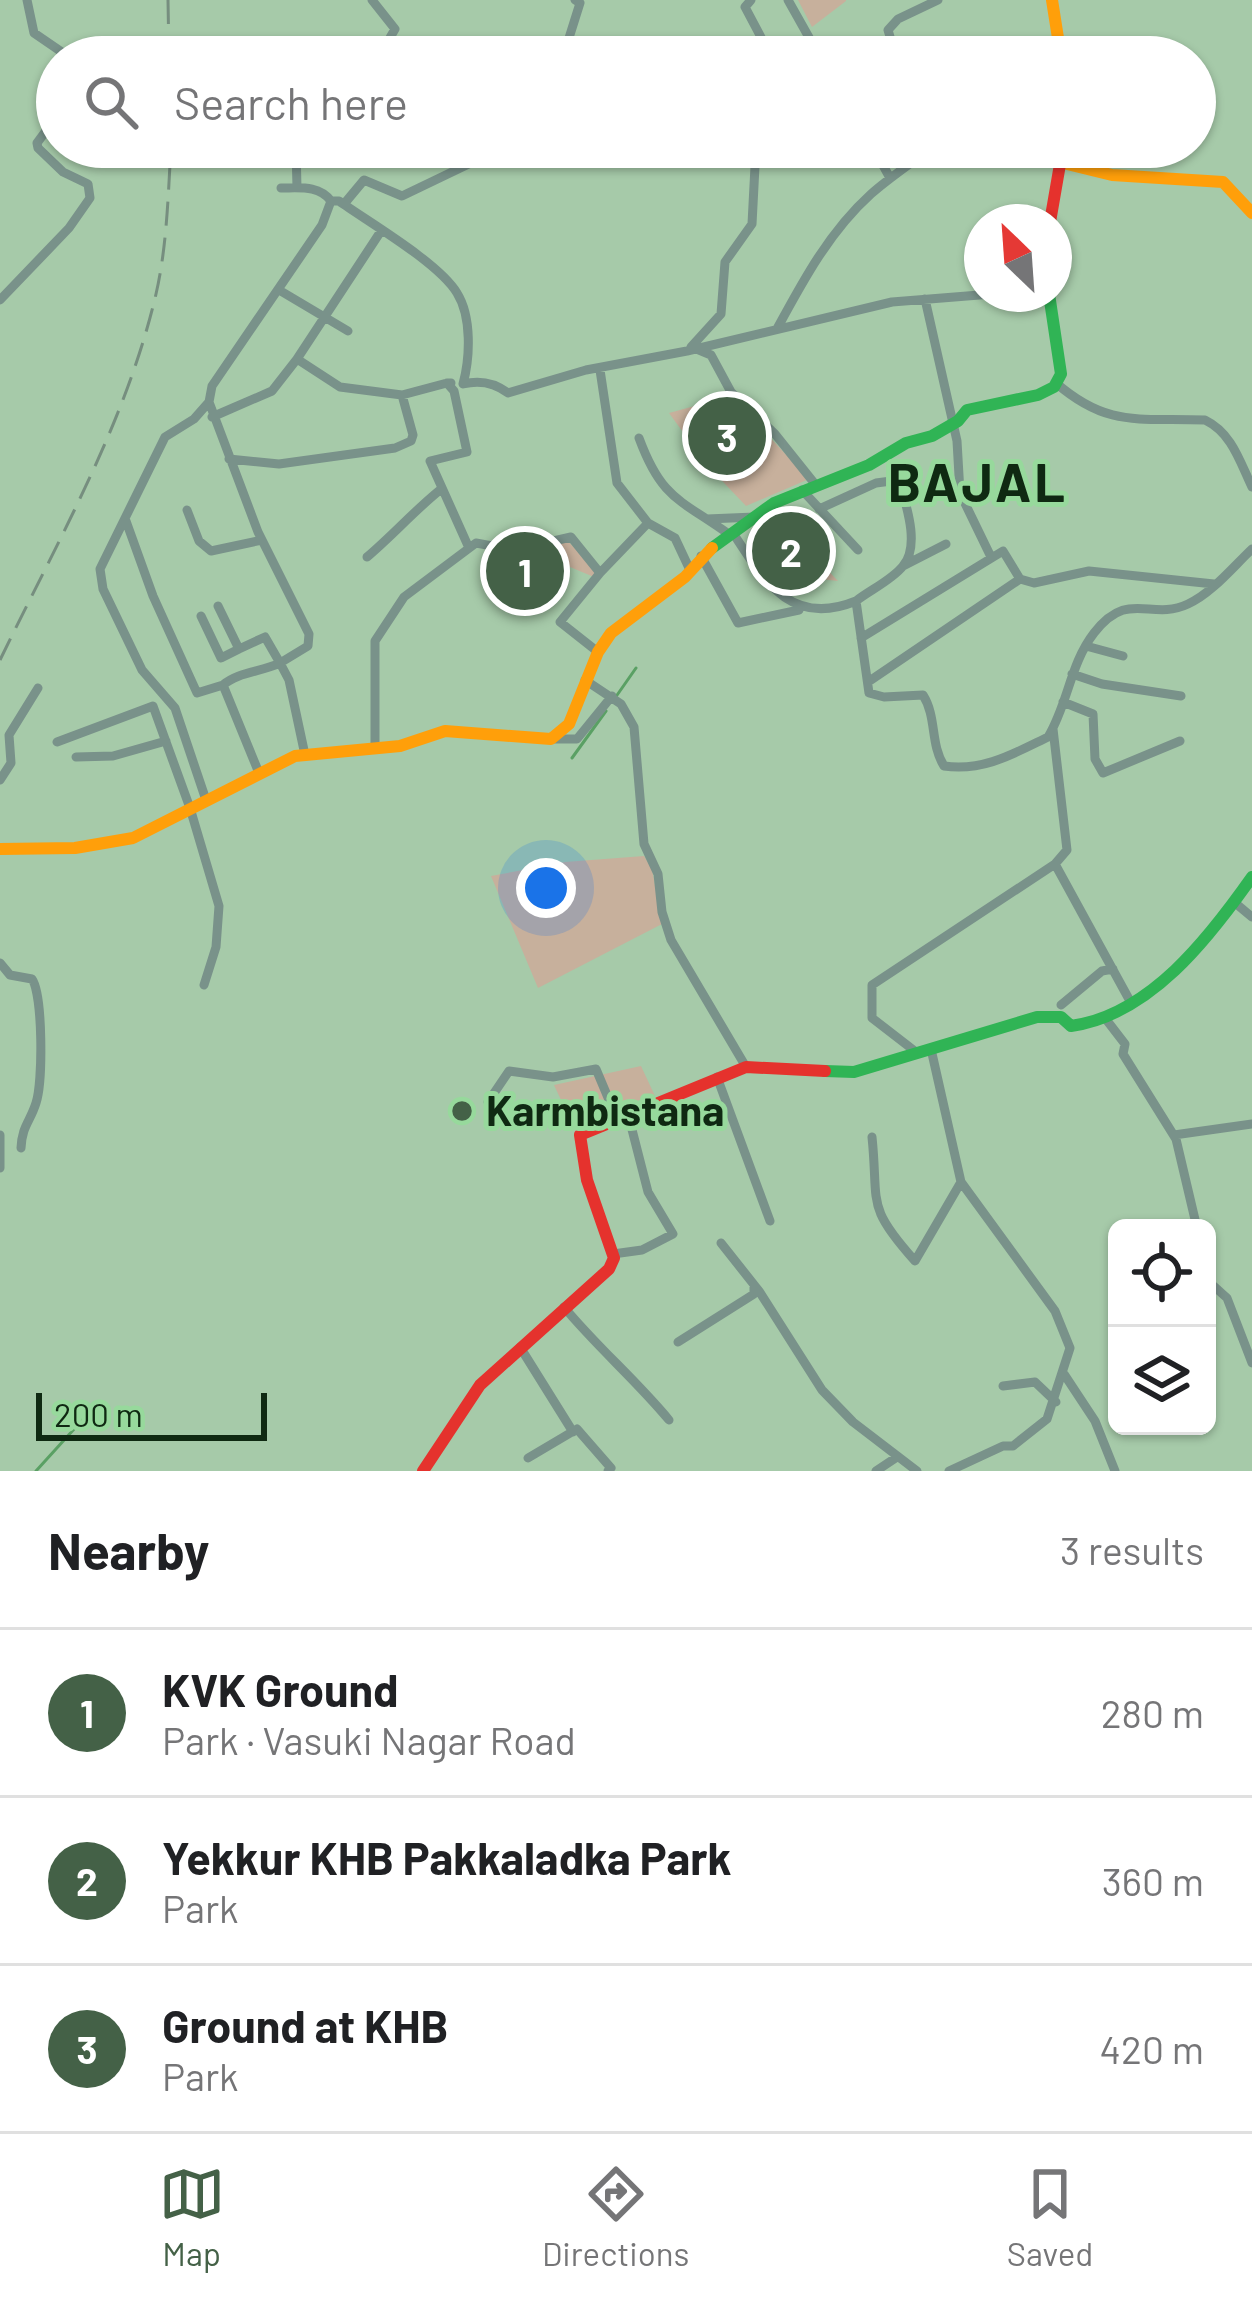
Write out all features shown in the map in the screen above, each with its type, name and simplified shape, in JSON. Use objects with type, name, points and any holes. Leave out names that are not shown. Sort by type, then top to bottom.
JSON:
[{"type":"street","points":[[27,0],[38,36]]},
{"type":"street","points":[[372,0],[394,29],[390,36]]},
{"type":"street","points":[[570,36],[580,3],[575,0]]},
{"type":"street","points":[[751,0],[745,7],[760,36]]},
{"type":"street","points":[[788,0],[808,36]]},
{"type":"street","points":[[890,36],[888,30],[898,19],[938,0]]},
{"type":"street","points":[[1052,0],[1058,36]]},
{"type":"street","points":[[2,297],[69,228],[90,198],[88,184],[59,168]]},
{"type":"street","points":[[297,168],[297,188]]},
{"type":"street","points":[[344,204],[364,180],[402,196],[460,168]]},
{"type":"street","points":[[688,351],[721,314],[725,262],[752,224],[755,168]]},
{"type":"street","points":[[885,168],[890,178]]},
{"type":"street","points":[[777,328],[823,249],[862,202],[904,168]]},
{"type":"street","points":[[1054,204],[1062,168]]},
{"type":"street","points":[[1082,168],[1112,176],[1223,182],[1252,213]]},
{"type":"street","points":[[281,188],[324,191],[457,292],[468,326],[463,384]]},
{"type":"street","points":[[127,521],[153,596],[197,693],[244,674],[254,675],[308,646],[309,634],[262,540],[209,402],[212,386],[322,225],[331,200]]},
{"type":"street","points":[[212,417],[272,392],[381,231]]},
{"type":"street","points":[[279,290],[348,331]]},
{"type":"street","points":[[297,359],[340,387],[403,395],[475,381],[508,393],[586,370],[892,302],[964,296]]},
{"type":"street","points":[[926,299],[954,423],[959,493],[991,557]]},
{"type":"street","points":[[551,739],[569,724],[585,680],[611,633],[754,517],[808,487],[932,436],[967,410],[1038,395],[1056,383],[1061,374],[1052,312]]},
{"type":"street","points":[[706,346],[713,326]]},
{"type":"street","points":[[688,351],[703,349],[712,355],[731,392],[775,434],[820,509],[858,550]]},
{"type":"street","points":[[600,370],[617,483],[648,523],[675,538],[690,571]]},
{"type":"street","points":[[447,383],[454,391],[467,452],[430,461],[469,548]]},
{"type":"street","points":[[1056,383],[1071,396],[1119,419],[1205,420],[1216,425],[1234,448],[1252,487]]},
{"type":"street","points":[[229,459],[279,464],[394,448],[411,441],[403,395]]},
{"type":"street","points":[[206,800],[175,709],[142,670],[103,589],[100,568],[165,437],[194,419],[209,402]]},
{"type":"street","points":[[639,438],[662,487],[732,534],[770,589],[794,605],[840,608],[946,544]]},
{"type":"street","points":[[820,509],[876,483],[899,480],[908,512],[910,551],[905,565]]},
{"type":"street","points":[[368,557],[440,490]]},
{"type":"street","points":[[188,510],[199,542],[211,551],[262,540]]},
{"type":"street","points":[[707,519],[754,517]]},
{"type":"street","points":[[598,652],[560,622],[648,523]]},
{"type":"street","points":[[375,747],[375,641],[404,597],[476,543],[511,549],[571,537],[600,573]]},
{"type":"street","points":[[501,584],[511,549]]},
{"type":"street","points":[[511,549],[550,584]]},
{"type":"street","points":[[856,601],[869,693],[923,695],[929,704],[936,754],[944,766],[980,766],[1048,737],[1086,646],[1111,616],[1129,607],[1174,609],[1190,604],[1252,549]]},
{"type":"street","points":[[861,638],[1006,551],[1020,579]]},
{"type":"street","points":[[701,556],[738,623],[815,606]]},
{"type":"street","points":[[868,682],[1020,579],[1040,584],[1090,571],[1214,584]]},
{"type":"street","points":[[218,606],[239,650]]},
{"type":"street","points":[[201,616],[221,658],[265,638],[289,680],[304,754]]},
{"type":"street","points":[[1086,646],[1123,656]]},
{"type":"street","points":[[1072,674],[1102,684],[1181,696]]},
{"type":"street","points":[[585,680],[614,698],[634,728],[644,844],[658,874],[671,940],[746,1067]]},
{"type":"street","points":[[223,685],[259,773]]},
{"type":"street","points":[[0,780],[11,763],[9,735],[38,688]]},
{"type":"street","points":[[0,849],[75,848],[133,838],[304,754],[400,746],[445,731],[577,739],[614,698]]},
{"type":"street","points":[[1063,702],[1093,714],[1095,759],[1103,772],[1180,741]]},
{"type":"street","points":[[57,742],[153,706],[219,907],[216,947],[204,985]]},
{"type":"street","points":[[916,1052],[872,1018],[872,986],[1055,864],[1067,850],[1053,729]]},
{"type":"street","points":[[76,757],[113,756],[166,741]]},
{"type":"street","points":[[1055,864],[1130,1000]]},
{"type":"street","points":[[423,1471],[480,1385],[609,1269],[613,1254],[578,1144],[580,1135],[746,1067],[854,1072],[1037,1017],[1061,1017],[1071,1026],[1085,1027],[1105,1018],[1191,953],[1252,878]]},
{"type":"street","points":[[1234,902],[1252,917]]},
{"type":"street","points":[[0,963],[10,975],[32,979],[40,997],[37,1101],[22,1128],[21,1148]]},
{"type":"street","points":[[1061,1005],[1102,971],[1113,969]]},
{"type":"street","points":[[1105,1018],[1174,1135],[1195,1219]]},
{"type":"street","points":[[931,1048],[961,1182],[1054,1311],[1070,1348],[1047,1419],[1012,1446],[949,1471]]},
{"type":"street","points":[[488,1102],[509,1071],[553,1077],[596,1069],[622,1116],[648,1192],[673,1234],[642,1250],[613,1254]]},
{"type":"street","points":[[717,1077],[770,1221]]},
{"type":"street","points":[[1174,1135],[1252,1124]]},
{"type":"street","points":[[0,1135],[0,1168]]},
{"type":"street","points":[[872,1137],[872,1189],[878,1210],[887,1229],[915,1261],[961,1182]]},
{"type":"street","points":[[721,1243],[822,1390],[853,1423],[917,1471]]},
{"type":"street","points":[[679,1342],[754,1294],[754,1285]]},
{"type":"street","points":[[1216,1289],[1226,1298],[1252,1363]]},
{"type":"street","points":[[564,1307],[669,1420]]},
{"type":"street","points":[[520,1347],[573,1432]]},
{"type":"street","points":[[1064,1374],[1095,1421],[1115,1471]]},
{"type":"street","points":[[1003,1386],[1035,1382],[1056,1402]]},
{"type":"street","points":[[528,1457],[577,1430],[611,1468],[608,1471]]},
{"type":"street","points":[[876,1471],[897,1457]]},
{"type":"shaded area","points":[[798,0],[846,0],[846,1],[812,27]]},
{"type":"shaded area","points":[[731,396],[809,479],[746,506],[707,465],[669,413]]},
{"type":"shaded area","points":[[775,515],[838,581],[787,575],[759,528]]},
{"type":"shaded area","points":[[566,539],[598,573],[594,577],[553,560],[521,600],[503,598],[511,557]]},
{"type":"shaded area","points":[[644,856],[652,869],[662,924],[538,988],[491,876],[565,862]]},
{"type":"shaded area","points":[[641,1066],[655,1096],[576,1132],[554,1085]]},
{"type":"waterway","points":[[615,698],[636,668]]},
{"type":"waterway","points":[[572,758],[606,711]]},
{"type":"waterway","points":[[36,1471],[85,1417]]},
{"type":"railway","points":[[168,0],[169,36]]},
{"type":"railway","points":[[0,660],[88,481],[127,389],[163,258],[170,168]]},
{"type":"traffic: fast","points":[[712,548],[774,503],[869,465],[906,443],[932,436],[967,410],[1038,395],[1054,387],[1061,374],[1052,312]]},
{"type":"traffic: fast","points":[[825,1071],[854,1072],[1037,1017],[1061,1017],[1071,1026],[1127,1007],[1197,948],[1252,877]]},
{"type":"traffic: slow","points":[[1052,0],[1058,36]]},
{"type":"traffic: slow","points":[[1083,168],[1112,175],[1223,182],[1252,213]]},
{"type":"traffic: slow","points":[[0,849],[75,848],[133,838],[295,756],[400,746],[445,731],[551,739],[569,724],[598,652],[611,633],[685,577],[712,548]]},
{"type":"traffic: jam","points":[[1053,204],[1059,168]]},
{"type":"traffic: jam","points":[[423,1471],[480,1385],[609,1269],[614,1258],[587,1180],[580,1135],[746,1067],[825,1071]]},
{"type":"place","name":"Ground at KHB","points":[[727,436]]},
{"type":"place","name":"Yekkur KHB Pakkaladka Park","points":[[791,551]]},
{"type":"place","name":"KVK Ground","points":[[525,571]]},
{"type":"place","name":"Karmbistana","points":[[462,1111]]},
{"type":"district","name":"BAJAL","points":[[978,483]]}]
